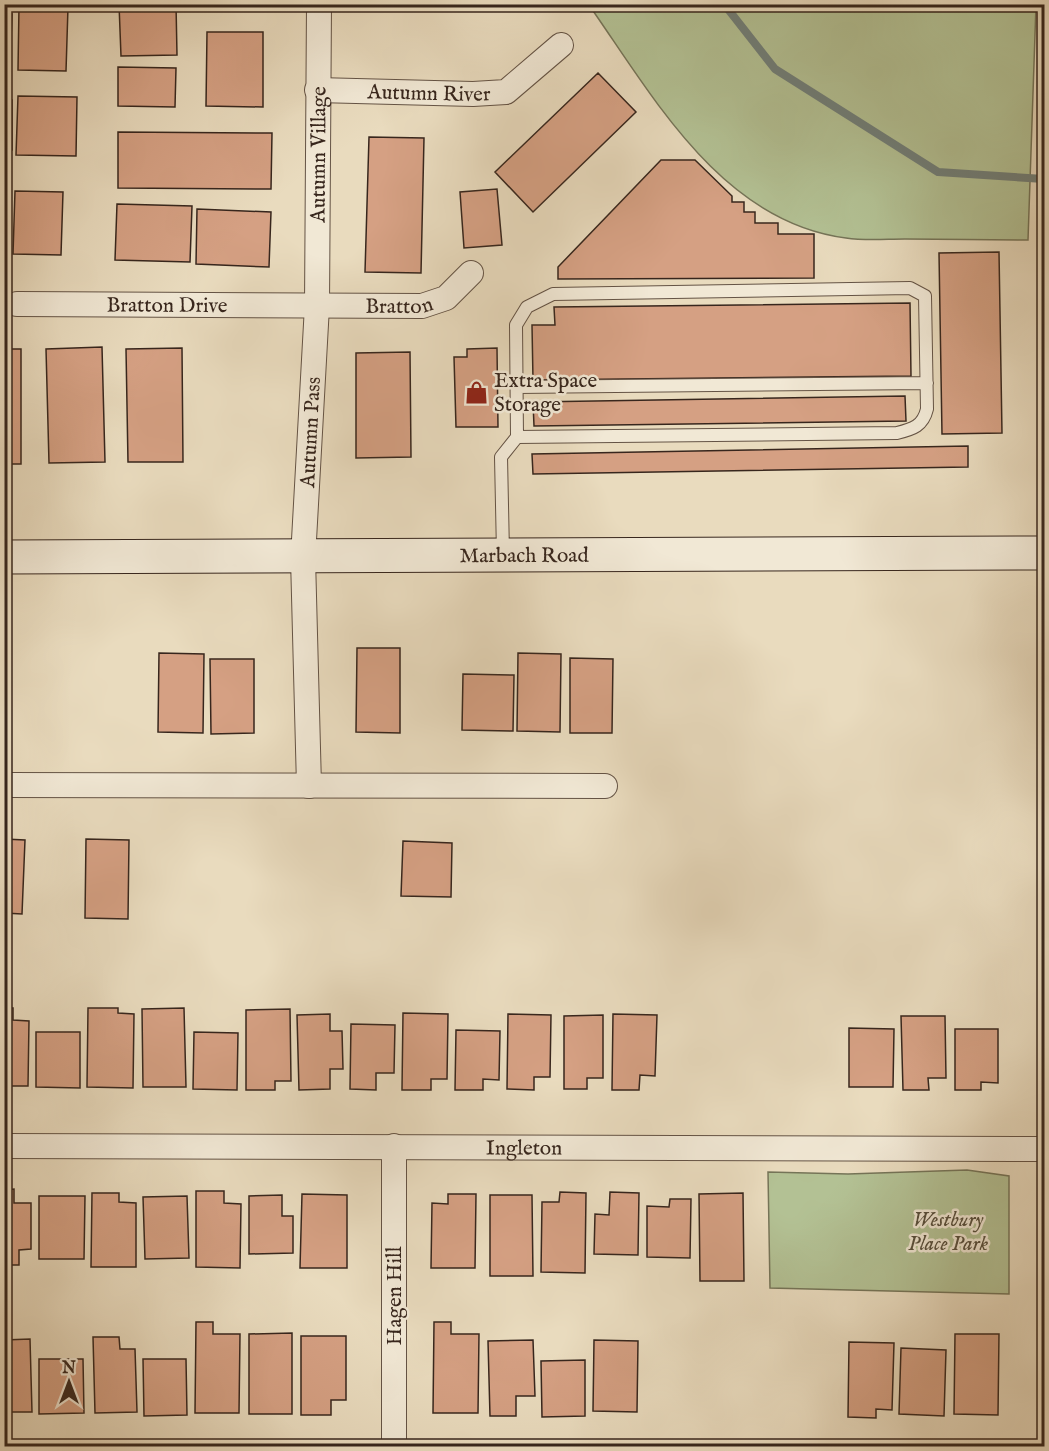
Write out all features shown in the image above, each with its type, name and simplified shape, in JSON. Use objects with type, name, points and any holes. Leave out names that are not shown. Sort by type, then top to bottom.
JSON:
[{"type":"main road","name":"Marbach Road","points":[[4,557],[303,558],[1044,553]]},
{"type":"street","name":"Autumn Village","points":[[317,306],[319,4]]},
{"type":"street","name":"Autumn River","points":[[317,90],[473,94],[506,92],[561,45]]},
{"type":"street","name":"Bratton","points":[[317,306],[422,306],[446,298],[471,273]]},
{"type":"street","name":"Bratton Drive","points":[[17,304],[317,306]]},
{"type":"street","name":"Autumn Pass","points":[[309,786],[303,558],[317,306]]},
{"type":"street","points":[[4,786],[605,786]]},
{"type":"street","name":"Ingleton","points":[[4,1146],[1044,1149]]},
{"type":"street","name":"Hagen Hill","points":[[394,1146],[394,1446]]},
{"type":"lane","points":[[503,557],[501,457],[517,437],[516,325],[527,307],[553,294],[910,288],[925,296],[927,383],[924,420],[914,428],[897,433],[517,437]]},
{"type":"lane","points":[[517,387],[927,383]]},
{"type":"green space","points":[[589,5],[1036,5],[1028,240],[853,239],[802,227],[763,208],[727,182],[695,150],[666,115]]},
{"type":"green space","name":"Westbury Place Park","points":[[967,1170],[1009,1176],[1009,1294],[770,1288],[768,1172],[848,1174]]},
{"type":"building","points":[[119,4],[176,4],[177,55],[121,56]]},
{"type":"building","points":[[19,6],[68,7],[66,71],[18,70]]},
{"type":"building","points":[[4,14],[12,14],[10,65],[4,64]]},
{"type":"building","points":[[207,32],[263,32],[263,107],[206,106]]},
{"type":"building","points":[[118,67],[176,68],[175,107],[118,106]]},
{"type":"building","points":[[598,73],[636,112],[533,212],[495,172]]},
{"type":"building","points":[[18,96],[77,97],[76,156],[16,155]]},
{"type":"building","points":[[4,100],[12,100],[12,150],[4,150]]},
{"type":"building","points":[[118,132],[272,133],[271,189],[118,188]]},
{"type":"building","points":[[369,137],[424,138],[421,273],[365,272]]},
{"type":"building","points":[[661,160],[695,160],[732,196],[732,202],[744,202],[744,212],[755,212],[755,223],[778,223],[778,234],[814,234],[814,278],[558,279],[558,267]]},
{"type":"building","points":[[497,189],[502,245],[464,248],[460,192]]},
{"type":"building","points":[[15,191],[63,192],[61,255],[13,254]]},
{"type":"building","points":[[4,198],[11,199],[10,248],[4,248]]},
{"type":"building","points":[[117,204],[192,206],[190,262],[115,260]]},
{"type":"building","points":[[197,209],[271,212],[269,267],[196,264]]},
{"type":"building","points":[[999,252],[1002,433],[942,434],[939,253]]},
{"type":"building","points":[[910,303],[911,376],[533,380],[532,325],[555,325],[554,307]]},
{"type":"building","points":[[102,347],[105,462],[49,463],[46,349]]},
{"type":"building","points":[[182,348],[183,462],[128,462],[126,349]]},
{"type":"building","name":"Extra Space Storage","points":[[497,348],[498,427],[456,427],[454,357],[467,357],[467,349]]},
{"type":"building","points":[[4,349],[21,349],[21,464],[4,464]]},
{"type":"building","points":[[410,352],[411,457],[356,458],[356,353]]},
{"type":"building","points":[[905,396],[906,421],[534,426],[533,402]]},
{"type":"building","points":[[968,446],[968,467],[533,474],[532,454]]},
{"type":"building","points":[[357,648],[400,648],[400,733],[356,732]]},
{"type":"building","points":[[159,653],[204,654],[203,733],[158,732]]},
{"type":"building","points":[[518,653],[561,654],[560,732],[517,731]]},
{"type":"building","points":[[570,658],[613,659],[612,733],[570,733]]},
{"type":"building","points":[[210,659],[254,659],[254,733],[211,734]]},
{"type":"building","points":[[463,674],[514,675],[513,731],[462,730]]},
{"type":"building","points":[[4,839],[25,840],[22,914],[4,913]]},
{"type":"building","points":[[86,839],[129,840],[128,919],[85,918]]},
{"type":"building","points":[[403,841],[452,843],[451,897],[401,896]]},
{"type":"building","points":[[4,1008],[13,1008],[13,1020],[29,1021],[28,1086],[4,1086]]},
{"type":"building","points":[[88,1008],[118,1008],[118,1013],[134,1014],[133,1088],[87,1087]]},
{"type":"building","points":[[184,1008],[186,1087],[143,1087],[142,1009]]},
{"type":"building","points":[[290,1009],[291,1081],[275,1081],[275,1090],[246,1090],[246,1010]]},
{"type":"building","points":[[403,1013],[448,1014],[447,1079],[431,1079],[431,1090],[402,1090]]},
{"type":"building","points":[[330,1014],[330,1031],[342,1031],[343,1069],[330,1069],[330,1089],[299,1090],[297,1015]]},
{"type":"building","points":[[508,1014],[551,1015],[550,1077],[534,1077],[534,1090],[507,1089]]},
{"type":"building","points":[[613,1014],[657,1015],[655,1076],[640,1075],[639,1090],[612,1090]]},
{"type":"building","points":[[603,1015],[603,1078],[587,1078],[587,1089],[564,1089],[564,1016]]},
{"type":"building","points":[[901,1016],[945,1016],[946,1078],[928,1078],[929,1090],[903,1090]]},
{"type":"building","points":[[351,1024],[395,1025],[394,1073],[376,1073],[376,1090],[350,1089]]},
{"type":"building","points":[[849,1028],[894,1029],[893,1087],[849,1087]]},
{"type":"building","points":[[955,1029],[998,1029],[998,1083],[981,1082],[981,1090],[955,1090]]},
{"type":"building","points":[[456,1030],[500,1031],[499,1080],[483,1079],[483,1090],[455,1090]]},
{"type":"building","points":[[36,1032],[80,1032],[80,1088],[36,1087]]},
{"type":"building","points":[[194,1032],[238,1033],[237,1090],[193,1089]]},
{"type":"building","points":[[14,1189],[14,1203],[31,1203],[31,1249],[19,1250],[19,1265],[4,1265],[4,1190]]},
{"type":"building","points":[[196,1191],[224,1191],[224,1203],[241,1204],[240,1268],[196,1267]]},
{"type":"building","points":[[560,1192],[586,1193],[585,1273],[541,1272],[542,1202],[559,1202]]},
{"type":"building","points":[[610,1192],[639,1193],[638,1255],[594,1254],[595,1214],[609,1215]]},
{"type":"building","points":[[92,1193],[119,1193],[119,1202],[136,1203],[136,1267],[91,1267]]},
{"type":"building","points":[[743,1193],[744,1281],[700,1281],[699,1194]]},
{"type":"building","points":[[302,1194],[347,1195],[347,1268],[300,1268]]},
{"type":"building","points":[[448,1194],[476,1194],[475,1268],[431,1268],[432,1203],[448,1204]]},
{"type":"building","points":[[282,1195],[282,1216],[293,1216],[293,1253],[249,1254],[249,1196]]},
{"type":"building","points":[[490,1195],[532,1195],[533,1276],[490,1276]]},
{"type":"building","points":[[39,1196],[85,1196],[84,1259],[39,1259]]},
{"type":"building","points":[[187,1196],[189,1258],[145,1259],[143,1197]]},
{"type":"building","points":[[670,1199],[691,1199],[690,1258],[647,1257],[647,1206],[669,1207]]},
{"type":"building","points":[[196,1322],[213,1322],[213,1334],[240,1334],[239,1413],[195,1413]]},
{"type":"building","points":[[434,1322],[451,1322],[451,1334],[479,1334],[478,1413],[433,1413]]},
{"type":"building","points":[[292,1333],[292,1414],[249,1414],[249,1334]]},
{"type":"building","points":[[955,1334],[999,1334],[998,1415],[954,1414]]},
{"type":"building","points":[[301,1336],[346,1336],[346,1400],[331,1400],[331,1415],[301,1415]]},
{"type":"building","points":[[93,1337],[119,1337],[120,1349],[135,1349],[137,1412],[95,1413]]},
{"type":"building","points":[[30,1339],[32,1412],[4,1412],[4,1340]]},
{"type":"building","points":[[533,1340],[535,1396],[516,1396],[516,1416],[490,1416],[488,1341]]},
{"type":"building","points":[[594,1340],[638,1341],[637,1412],[593,1411]]},
{"type":"building","points":[[849,1342],[894,1343],[892,1410],[876,1409],[876,1418],[848,1417]]},
{"type":"building","points":[[901,1348],[946,1350],[944,1416],[899,1414]]},
{"type":"building","points":[[39,1359],[83,1359],[84,1413],[39,1414]]},
{"type":"building","points":[[143,1359],[186,1359],[187,1415],[144,1416]]},
{"type":"building","points":[[585,1360],[585,1416],[542,1417],[541,1361]]},
{"type":"waterway","points":[[724,4],[775,69],[938,172],[1044,179]]},
{"type":"place","name":"Extra Space Storage","points":[[476,392]]}]
